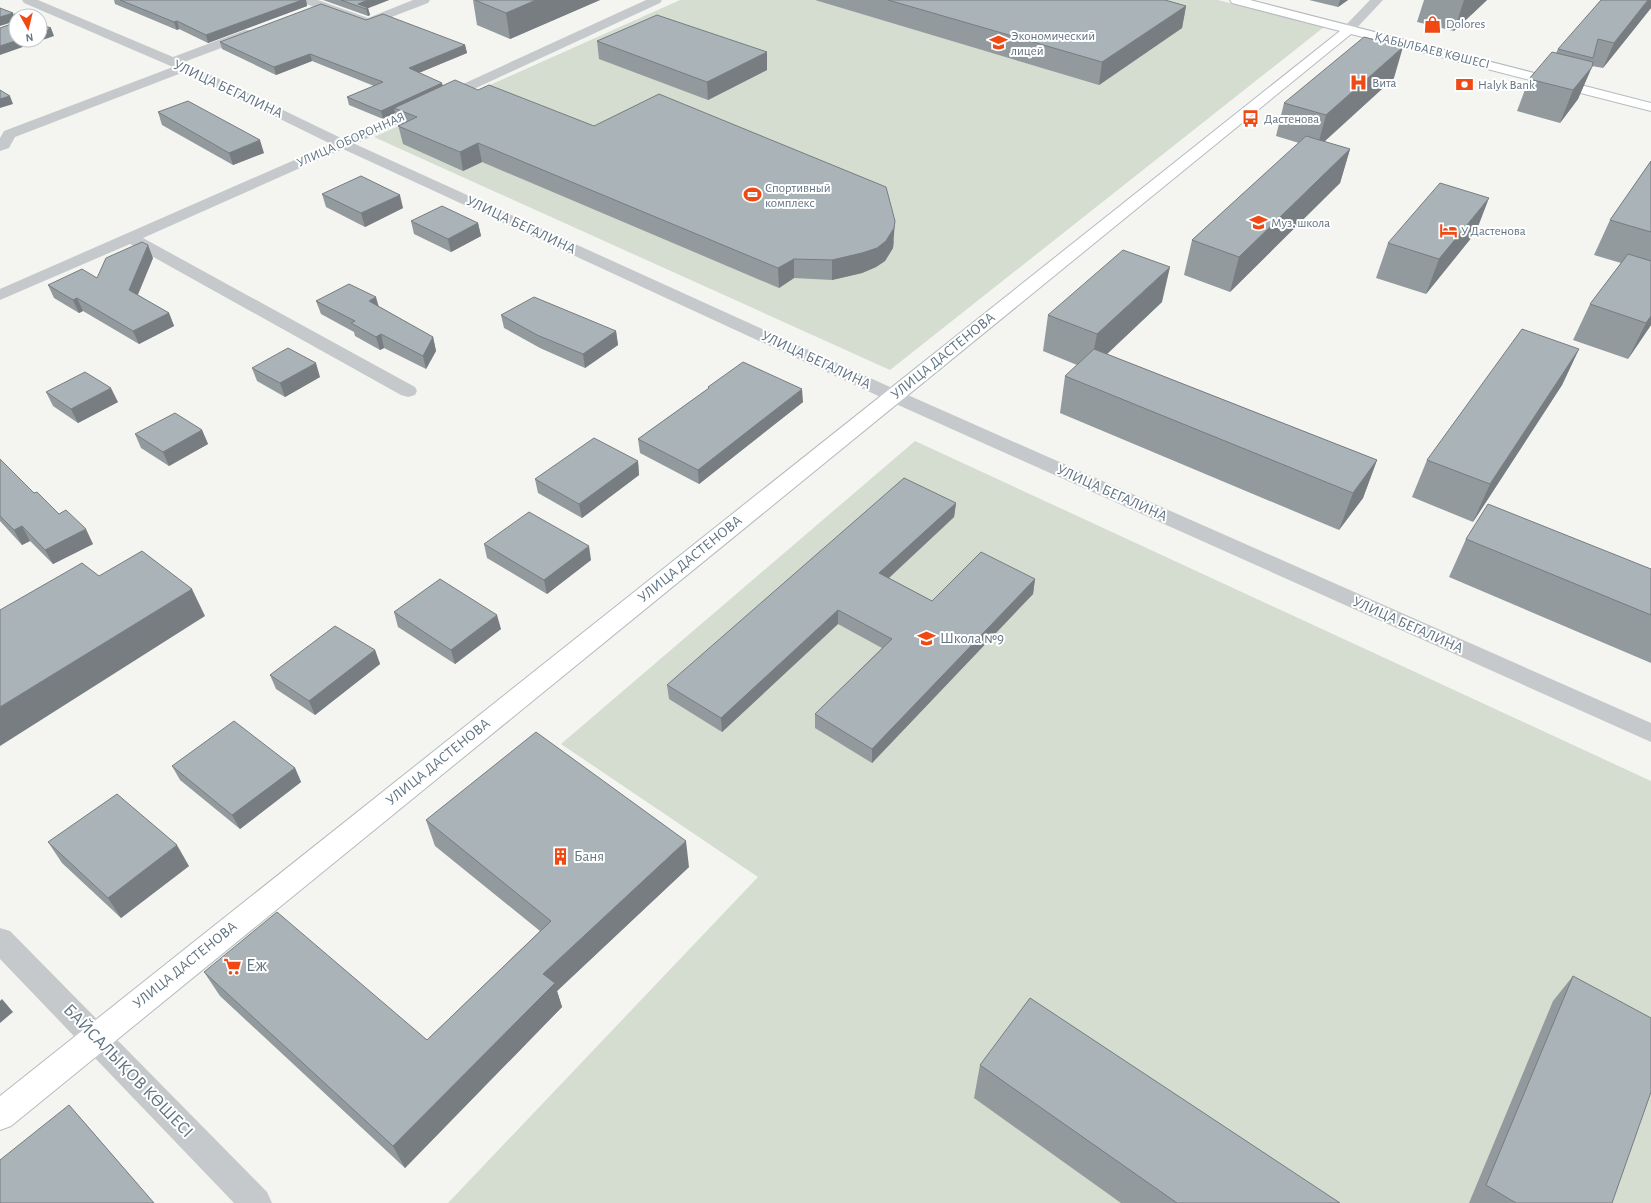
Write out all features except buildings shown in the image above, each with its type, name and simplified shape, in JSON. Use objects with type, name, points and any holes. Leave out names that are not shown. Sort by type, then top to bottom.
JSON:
[{"type":"street","name":"УЛИЦА БЕГАЛИНА","points":[[28,0],[178,65],[343,144],[894,396],[1651,733]]},
{"type":"street","points":[[307,0],[368,22],[424,0]]},
{"type":"street","name":"УЛИЦА ОБОРОННАЯ","points":[[0,296],[343,144],[656,0]]},
{"type":"street","name":"ҚАБЫЛБАЕВ КӨШЕСІ","points":[[1236,0],[1651,107]]},
{"type":"street","name":"УЛИЦА ДАСТЕНОВА","points":[[0,1115],[1348,30],[1377,0]]},
{"type":"street","points":[[301,14],[323,6]]},
{"type":"street","points":[[48,16],[56,13]]},
{"type":"street","points":[[0,147],[4,145],[5,131],[178,65],[258,30]]},
{"type":"street","points":[[131,238],[408,391]]},
{"type":"street","name":"БАЙСАЛЫҚОВ КӨШЕСІ","points":[[0,940],[256,1203]]},
{"type":"shaded area","points":[[680,0],[1218,0],[1324,27],[890,370],[374,137]]},
{"type":"shaded area","points":[[915,441],[1651,781],[1651,1203],[448,1203],[758,877],[561,744]]},
{"type":"place","name":"Dolores","points":[[1433,24]]},
{"type":"place","name":"Экономический лицей","points":[[998,43]]},
{"type":"place","name":"Вита","points":[[1359,83]]},
{"type":"place","name":"Halyk Bank","points":[[1465,85]]},
{"type":"place","name":"Дастенова","points":[[1251,119]]},
{"type":"place","name":"Спортивный комплекс","points":[[752,195]]},
{"type":"place","name":"Муз. школа","points":[[1258,223]]},
{"type":"place","name":"У Дастенова","points":[[1448,231]]},
{"type":"place","name":"Школа №9","points":[[927,638]]},
{"type":"place","name":"Баня","points":[[561,856]]},
{"type":"place","name":"Еж","points":[[233,966]]}]
